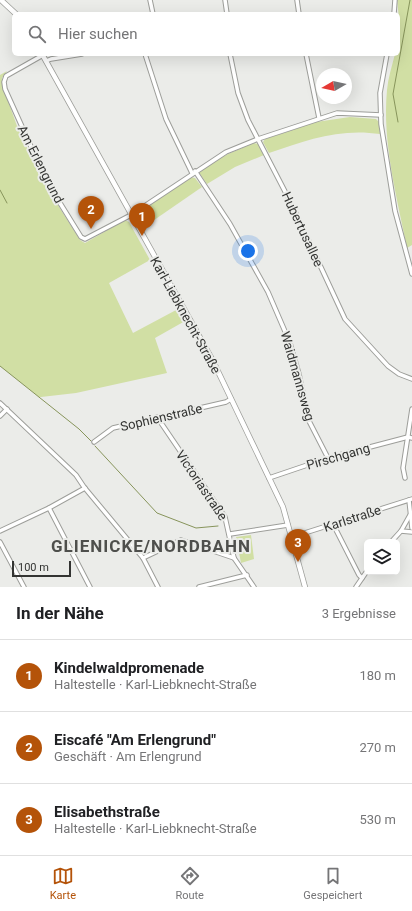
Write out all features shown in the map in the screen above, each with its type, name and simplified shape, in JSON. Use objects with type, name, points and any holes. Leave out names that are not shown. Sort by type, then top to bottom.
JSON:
[{"type":"street","points":[[2,0],[14,12]]},
{"type":"street","points":[[150,0],[153,12]]},
{"type":"street","points":[[225,0],[227,12]]},
{"type":"street","points":[[297,0],[299,12]]},
{"type":"street","points":[[394,12],[395,0]]},
{"type":"street","name":"Am Erlengrund","points":[[39,56],[6,76],[4,82],[5,89],[47,182],[83,238],[92,236],[131,215]]},
{"type":"street","name":"Karl-Liebknecht-Straße","points":[[43,56],[213,361],[283,507],[305,587]]},
{"type":"street","points":[[46,61],[70,56]]},
{"type":"street","name":"Waidmannsweg","points":[[147,56],[166,120],[194,172],[230,224],[268,292],[290,343],[299,374],[309,421],[328,458]]},
{"type":"street","name":"Hubertusallee","points":[[230,56],[238,93],[248,120],[292,205],[345,319],[388,366],[399,374],[412,379]]},
{"type":"street","points":[[306,56],[319,118]]},
{"type":"street","points":[[387,56],[380,93],[381,115],[395,211],[412,274]]},
{"type":"street","points":[[131,215],[222,153],[258,138],[337,113],[381,115]]},
{"type":"street","name":"Sophienstraße","points":[[94,442],[113,428],[231,399]]},
{"type":"street","points":[[0,403],[67,466],[143,558],[158,587]]},
{"type":"street","points":[[0,416],[7,409]]},
{"type":"street","points":[[405,478],[403,468],[410,437],[412,409]]},
{"type":"street","name":"Victoriastraße","points":[[157,417],[225,517],[230,534],[234,558]]},
{"type":"street","name":"Pirschgang","points":[[269,478],[328,458],[410,437]]},
{"type":"street","points":[[0,531],[49,508],[85,488]]},
{"type":"street","points":[[410,500],[412,528]]},
{"type":"street","name":"Karlstraße","points":[[292,537],[410,500]]},
{"type":"street","points":[[49,508],[90,587]]},
{"type":"street","points":[[394,539],[401,531],[410,515]]},
{"type":"street","points":[[333,524],[359,575],[362,578]]},
{"type":"street","points":[[230,534],[288,525]]},
{"type":"street","points":[[401,531],[412,532]]},
{"type":"street","points":[[143,558],[181,540],[234,558],[254,587]]},
{"type":"street","points":[[0,542],[24,587]]},
{"type":"street","points":[[199,587],[247,575]]},
{"type":"street","points":[[356,587],[364,575]]},
{"type":"green space","points":[[397,0],[412,0],[412,245],[407,248],[391,170],[388,150],[386,110],[390,72],[394,56],[400,56],[400,12],[398,12]]},
{"type":"green space","points":[[7,71],[2,78],[2,84],[17,126],[42,180],[80,240],[85,243],[125,220],[129,222],[150,260],[109,283],[133,333],[178,309],[185,321],[155,338],[167,373],[76,393],[39,397],[0,366],[0,75]]},
{"type":"green space","points":[[350,117],[376,119],[379,122],[380,134],[351,133],[323,136],[269,153],[263,142],[265,139],[316,122]]},
{"type":"green space","points":[[254,143],[258,144],[264,155],[235,167],[207,184],[200,174],[200,170],[228,154]]},
{"type":"green space","points":[[190,177],[195,178],[202,187],[144,227],[139,217],[140,212]]},
{"type":"green space","points":[[251,535],[254,559],[241,563],[236,537]]},
{"type":"waterway","points":[[400,55],[410,0]]},
{"type":"waterway","points":[[398,122],[393,94],[400,56]]},
{"type":"waterway","points":[[0,190],[7,203]]},
{"type":"waterway","points":[[0,366],[79,429],[91,441]]},
{"type":"waterway","points":[[95,446],[157,513],[196,528],[218,526]]},
{"type":"place","name":"Eiscafé \"Am Erlengrund\"","points":[[91,229]]},
{"type":"place","name":"Kindelwaldpromenade","points":[[142,236]]},
{"type":"place","name":"Elisabethstraße","points":[[298,562]]},
{"type":"district","name":"GLIENICKE/NORDBAHN","points":[[151,546]]}]
